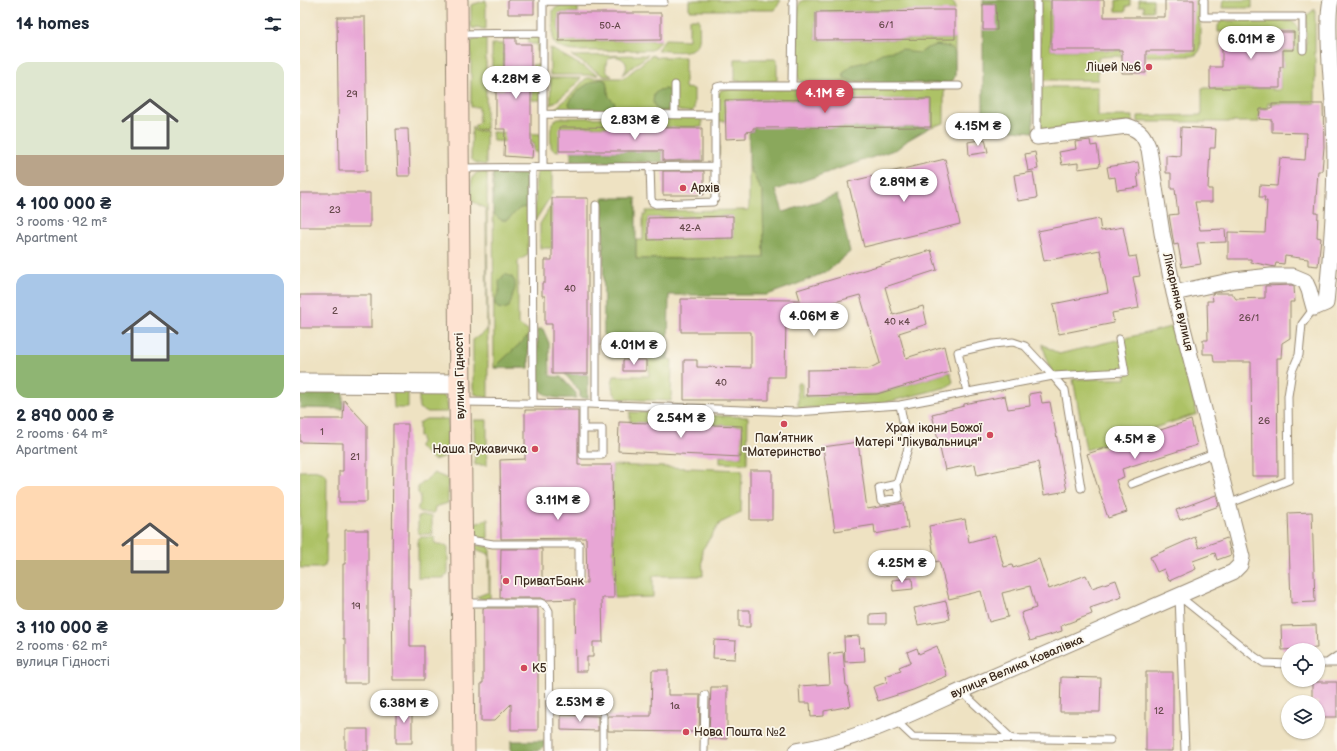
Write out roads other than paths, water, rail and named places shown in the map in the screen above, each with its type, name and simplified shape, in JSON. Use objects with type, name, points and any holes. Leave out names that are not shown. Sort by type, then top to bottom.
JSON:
[{"type":"main road","name":"вулиця Гідності","points":[[457,0],[464,751]]},
{"type":"street","points":[[1174,293],[1234,280],[1271,276],[1293,276],[1305,281],[1314,308],[1326,303],[1335,170],[1334,121],[1329,59],[1329,10],[1331,0]]},
{"type":"street","name":"Лікарняна вулиця","points":[[1037,136],[1127,126],[1136,128],[1144,136],[1149,149],[1162,233],[1174,293],[1242,557],[1240,565],[1233,572]]},
{"type":"street","points":[[300,383],[460,393]]},
{"type":"street","name":"вулиця Велика Ковалівка","points":[[798,751],[830,743],[894,720],[1233,572]]},
{"type":"lane","points":[[544,167],[543,0],[664,2]]},
{"type":"lane","points":[[792,86],[793,0]]},
{"type":"lane","points":[[1037,0],[1037,136]]},
{"type":"lane","points":[[1204,0],[1204,17],[1303,17],[1303,50]]},
{"type":"lane","points":[[457,34],[543,33]]},
{"type":"lane","points":[[675,85],[675,114]]},
{"type":"lane","points":[[650,166],[652,202],[656,204],[713,202],[715,199],[715,91],[717,87],[959,86]]},
{"type":"lane","points":[[544,114],[715,115]]},
{"type":"lane","points":[[458,168],[715,166]]},
{"type":"lane","points":[[532,167],[533,402]]},
{"type":"lane","points":[[596,205],[596,404]]},
{"type":"lane","points":[[1228,504],[1289,480],[1288,396],[1292,371],[1299,355],[1302,324],[1314,308]]},
{"type":"lane","points":[[460,393],[533,402],[796,412],[900,405],[1054,376],[1125,372],[1119,339]]},
{"type":"lane","points":[[967,392],[958,352],[993,344],[1013,342],[1025,346],[1054,376],[1065,390],[1081,488]]},
{"type":"lane","points":[[583,404],[583,429],[583,455],[602,455],[602,429],[583,429]]},
{"type":"lane","points":[[897,484],[908,448],[900,405]]},
{"type":"lane","points":[[1131,484],[1214,453]]},
{"type":"lane","points":[[461,539],[493,544],[579,544],[579,578]]},
{"type":"lane","points":[[1179,596],[1254,657],[1264,663],[1281,664]]},
{"type":"lane","points":[[1179,596],[1185,751]]},
{"type":"lane","points":[[462,603],[541,603],[546,606],[549,611],[550,751]]},
{"type":"lane","points":[[1327,663],[1337,656]]},
{"type":"lane","points":[[1327,663],[1337,663]]},
{"type":"lane","points":[[961,691],[1011,738]]},
{"type":"lane","points":[[704,751],[705,695]]},
{"type":"lane","points":[[603,716],[603,751]]},
{"type":"lane","points":[[894,720],[913,737],[1110,740]]},
{"type":"place","name":"Ліцей №6","points":[[1149,67]]},
{"type":"place","name":"Архів","points":[[683,188]]},
{"type":"place","name":"Пам’ятник \"Материнство\"","points":[[784,424]]},
{"type":"place","name":"Храм ікони Божої Матері \"Лікувальниця\"","points":[[990,435]]},
{"type":"place","name":"Наша Рукавичка","points":[[535,449]]},
{"type":"place","name":"ПриватБанк","points":[[506,581]]},
{"type":"place","name":"К5","points":[[524,668]]},
{"type":"place","name":"Нова Пошта №2","points":[[686,732]]}]
